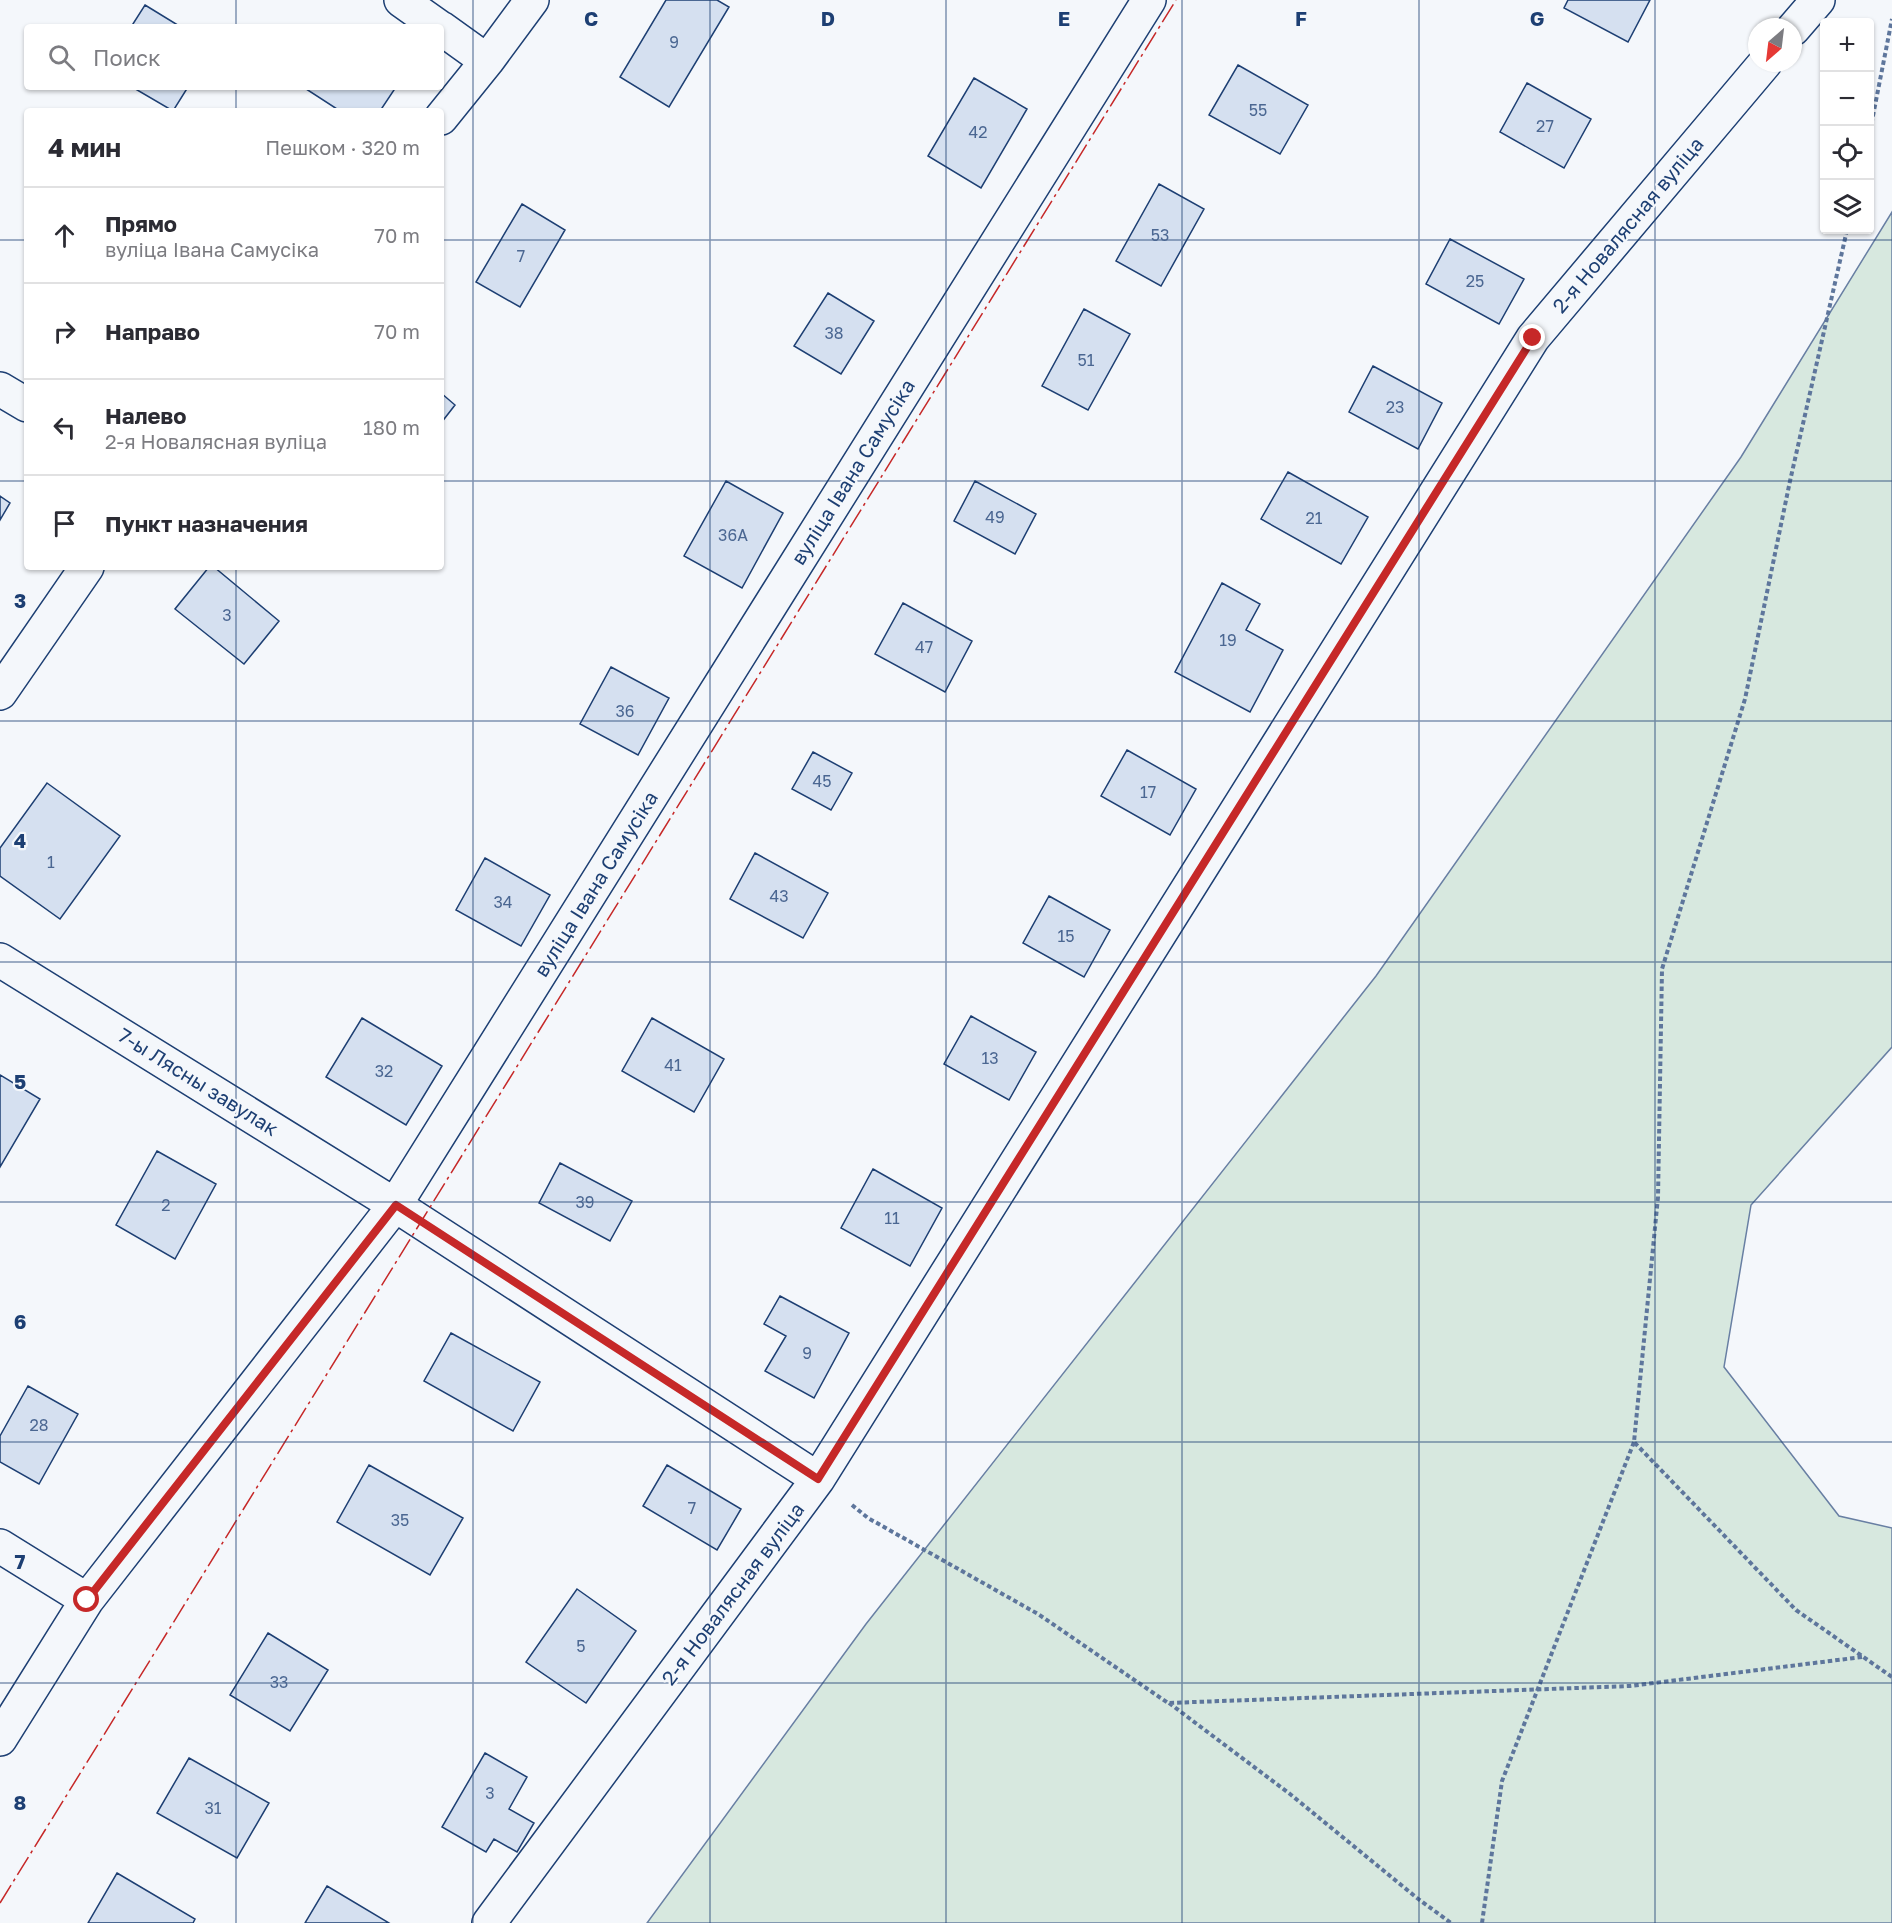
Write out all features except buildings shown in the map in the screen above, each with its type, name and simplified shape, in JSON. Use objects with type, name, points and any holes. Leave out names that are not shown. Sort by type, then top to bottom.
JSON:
[{"type":"street","points":[[401,0],[434,24]]},
{"type":"street","points":[[444,114],[532,0]]},
{"type":"street","name":"вуліца Івана Самусіка","points":[[0,1739],[87,1600],[396,1205],[1149,0]]},
{"type":"street","points":[[1802,19],[1818,0]]},
{"type":"street","points":[[444,31],[487,61]]},
{"type":"street","name":"2-я Новалясная вуліца","points":[[489,1923],[818,1479],[1533,338],[1756,72]]},
{"type":"street","points":[[0,389],[24,403]]},
{"type":"street","points":[[0,693],[85,570]]},
{"type":"street","name":"7-ы Лясны завулак","points":[[0,960],[396,1205],[818,1479]]},
{"type":"street","points":[[0,1546],[87,1600]]},
{"type":"path","points":[[1870,126],[1892,19]]},
{"type":"path","points":[[1482,1923],[1503,1781],[1634,1442],[1658,1197],[1662,969],[1745,699],[1790,481],[1846,234]]},
{"type":"path","points":[[1634,1442],[1796,1610],[1892,1677]]},
{"type":"path","points":[[818,1479],[868,1518],[1038,1614],[1168,1703],[1290,1794],[1451,1923]]},
{"type":"path","points":[[1168,1703],[1630,1686],[1863,1657]]},
{"type":"shaded area","points":[[1892,212],[1892,1047],[1751,1205],[1724,1367],[1839,1516],[1892,1528],[1892,1923],[647,1923],[866,1624],[1376,976],[1741,457]]},
{"type":"power","points":[[0,1903],[1176,0]]},
{"type":"route","points":[[87,1600],[396,1205],[818,1479],[1533,338]]}]
